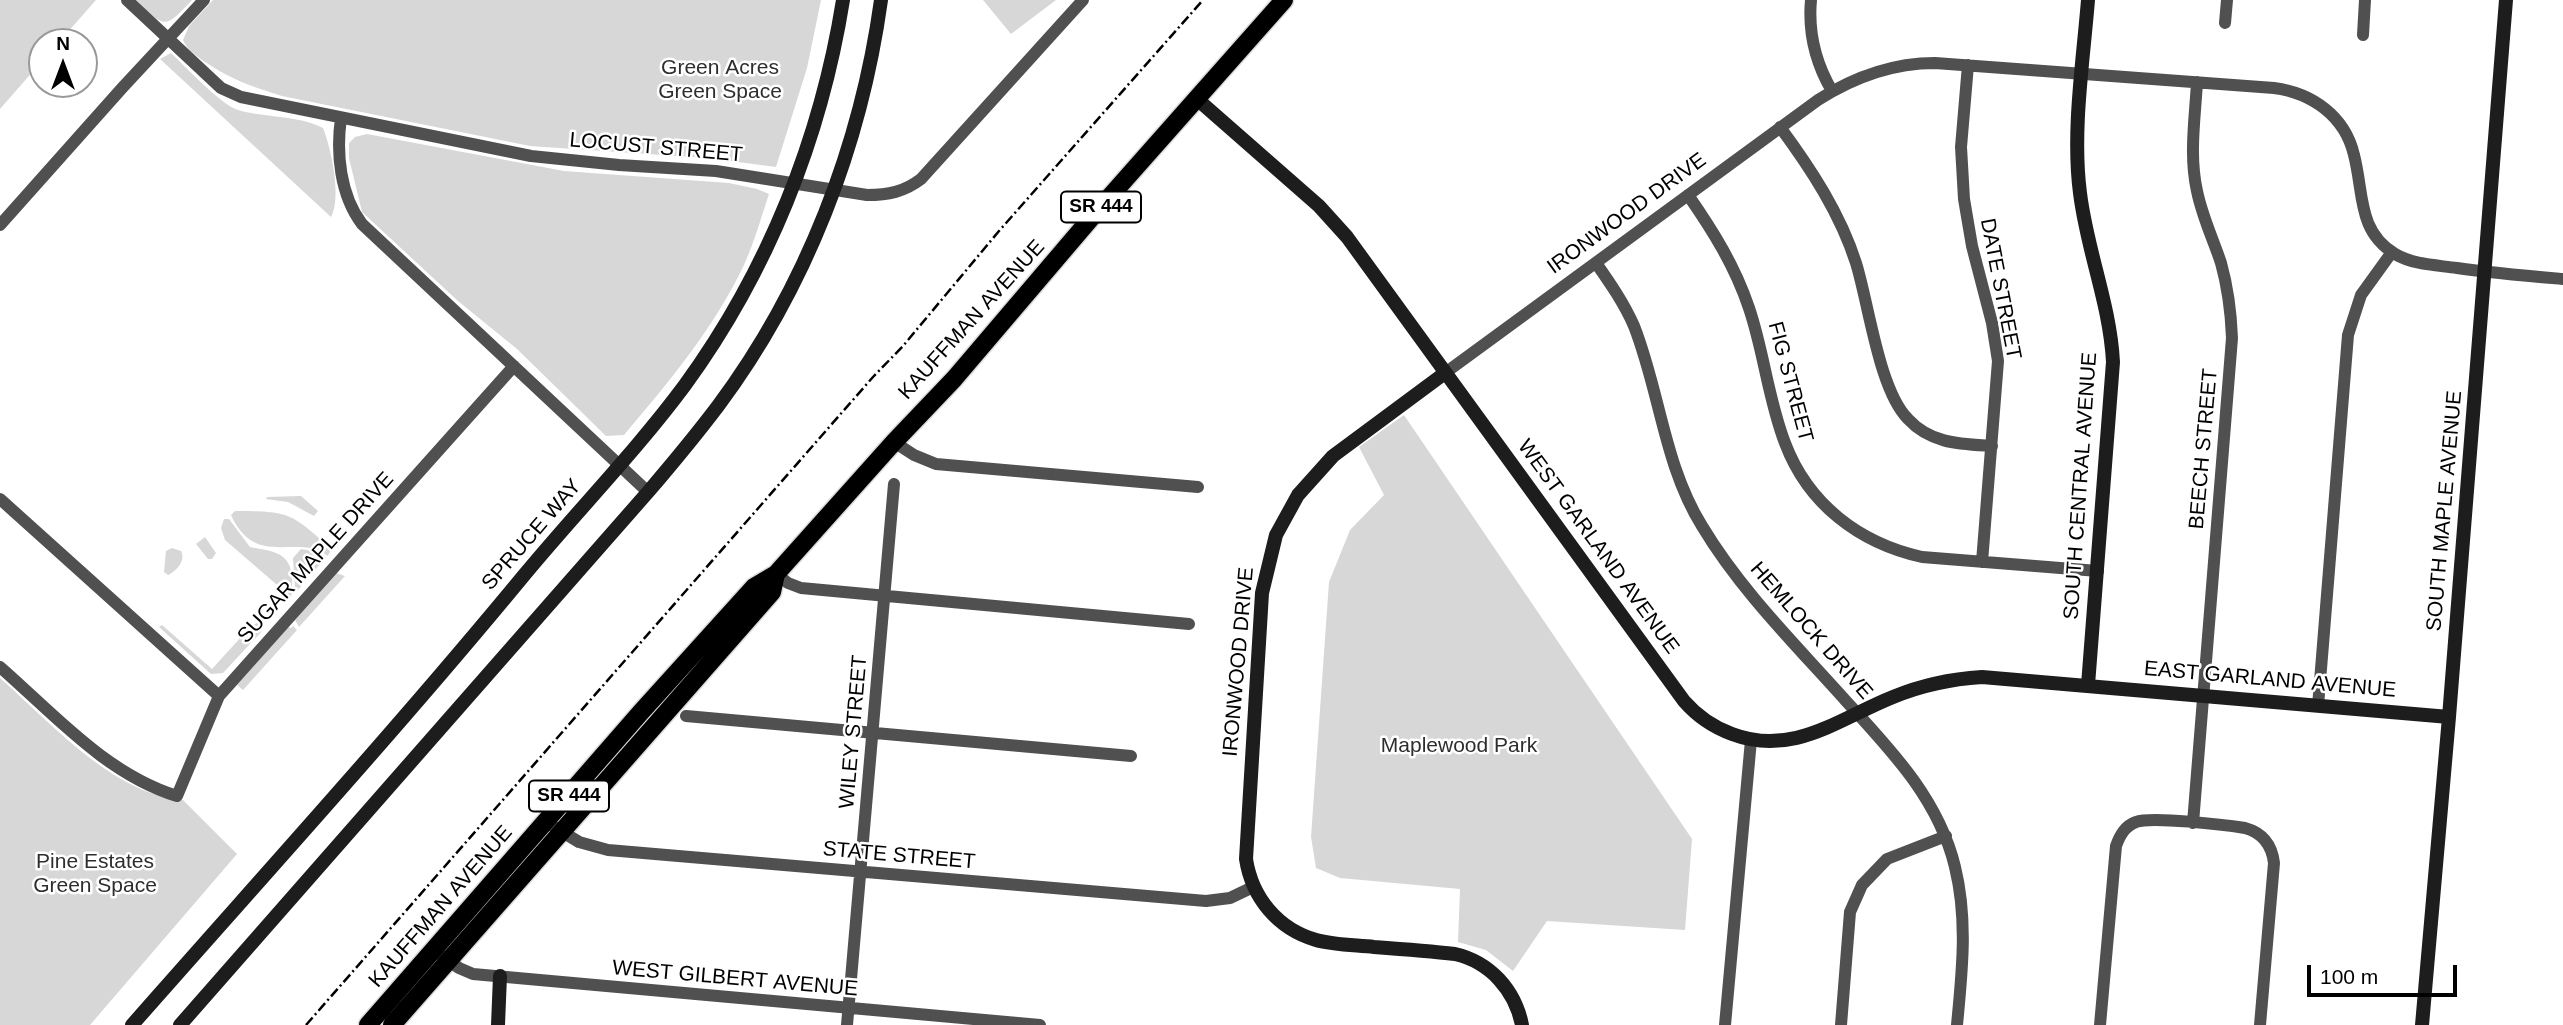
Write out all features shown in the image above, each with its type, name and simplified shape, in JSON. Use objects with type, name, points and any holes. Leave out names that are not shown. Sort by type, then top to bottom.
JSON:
[{"type":"main road","name":"KAUFFMAN AVENUE","points":[[392,1025],[441,956],[553,827],[641,712],[754,587],[776,573],[954,379],[1098,209],[1284,0]]},
{"type":"main road","name":"KAUFFMAN AVENUE","points":[[368,1025],[441,956]]},
{"type":"street","name":"LOCUST STREET","points":[[127,0],[221,88],[241,97],[531,156],[716,171],[834,191],[885,195],[908,189],[921,179],[1083,0]]},
{"type":"street","points":[[0,225],[204,0]]},
{"type":"street","name":"SPRUCE WAY","points":[[132,1025],[619,467],[685,383],[726,322],[763,256],[793,184],[818,115],[838,33],[843,0]]},
{"type":"street","points":[[180,1025],[648,492],[720,404],[767,331],[800,268],[834,191],[862,96],[881,0]]},
{"type":"street","points":[[1811,0],[1810,19],[1816,56],[1832,91]]},
{"type":"street","name":"SOUTH CENTRAL AVENUE","points":[[2088,0],[2078,145],[2079,190],[2109,320],[2113,362],[2088,685]]},
{"type":"street","points":[[2225,23],[2227,0]]},
{"type":"street","points":[[2362,35],[2365,0]]},
{"type":"street","name":"SOUTH MAPLE AVENUE","points":[[2422,1025],[2506,0]]},
{"type":"street","name":"IRONWOOD DRIVE","points":[[1522,1025],[1517,1005],[1502,981],[1477,961],[1455,954],[1315,940],[1280,921],[1266,908],[1253,887],[1245,850],[1262,593],[1272,545],[1290,508],[1320,468],[1333,456],[1780,127],[1832,91],[1863,76],[1896,66],[1923,63],[1968,65],[2197,82],[2287,89],[2309,97],[2327,110],[2342,128],[2352,147],[2366,221],[2377,238],[2392,252]]},
{"type":"street","name":"DATE STREET","points":[[1968,65],[1961,147],[1964,199],[1972,246],[1997,350],[1982,562]]},
{"type":"street","name":"BEECH STREET","points":[[2193,823],[2232,338],[2230,303],[2225,279],[2194,178],[2197,82]]},
{"type":"street","name":"WEST GARLAND AVENUE","points":[[1197,99],[1331,219],[1347,237],[1684,701],[1713,725],[1751,740],[1774,742],[1798,739],[1903,693],[1961,679],[2003,677],[2088,685]]},
{"type":"street","points":[[341,118],[338,140],[344,185],[352,211],[362,224],[648,492]]},
{"type":"street","points":[[1780,127],[1818,183],[1847,240],[1856,263],[1888,385],[1898,408],[1914,426],[1930,436],[1957,444],[1992,446]]},
{"type":"street","name":"FIG STREET","points":[[1688,195],[1718,239],[1741,284],[1784,442],[1795,467],[1816,497],[1846,526],[1890,548],[1922,557],[2098,571]]},
{"type":"street","points":[[2318,706],[2348,335],[2361,295],[2392,252],[2420,263],[2563,279]]},
{"type":"street","name":"HEMLOCK DRIVE","points":[[1596,263],[1619,297],[1633,326],[1673,461],[1701,525],[1743,586],[1916,781],[1946,836],[1956,868],[1963,918],[1964,944],[1957,1025]]},
{"type":"street","name":"SUGAR MAPLE DRIVE","points":[[0,667],[113,765],[147,785],[177,796],[219,696],[514,366]]},
{"type":"street","points":[[894,442],[914,456],[936,464],[1198,487]]},
{"type":"street","name":"WILEY STREET","points":[[847,1025],[894,484]]},
{"type":"street","points":[[0,499],[219,696]]},
{"type":"street","points":[[776,573],[788,583],[801,588],[1189,624]]},
{"type":"street","name":"EAST GARLAND AVENUE","points":[[2088,685],[2449,718]]},
{"type":"street","points":[[686,716],[1130,756]]},
{"type":"street","points":[[1725,1025],[1751,740]]},
{"type":"street","points":[[2100,1025],[2116,846],[2119,837],[2130,825],[2146,819],[2252,830],[2266,840],[2273,856],[2260,1025]]},
{"type":"street","name":"STATE STREET","points":[[553,827],[579,842],[608,850],[861,872],[1206,901],[1230,898],[1253,887]]},
{"type":"street","points":[[1841,1025],[1850,912],[1856,896],[1869,876],[1887,859],[1946,836]]},
{"type":"street","name":"WEST GILBERT AVENUE","points":[[441,956],[473,974],[1040,1025]]},
{"type":"street","points":[[498,1025],[500,976]]},
{"type":"green space","points":[[0,0],[96,0],[71,28],[28,28],[28,77],[0,109]]},
{"type":"green space","points":[[136,0],[192,0],[176,17],[164,22]]},
{"type":"green space","name":"Green Acres Green Space","points":[[213,0],[821,0],[807,68],[776,167],[707,158],[530,146],[282,96],[221,72],[187,46],[183,40],[189,26]]},
{"type":"green space","points":[[983,0],[1056,0],[1011,34]]},
{"type":"green space","points":[[171,53],[213,93],[238,110],[303,121],[323,128],[332,160],[335,186],[336,198],[331,217],[160,59]]},
{"type":"green space","points":[[367,134],[564,171],[729,183],[769,194],[744,265],[705,332],[674,375],[624,435],[606,436],[517,349],[458,301],[362,212],[349,158],[349,143],[355,137]]},
{"type":"green space","name":"Maplewood Park","points":[[1404,415],[1692,839],[1685,930],[1547,921],[1513,971],[1486,950],[1458,942],[1460,889],[1340,878],[1316,868],[1311,837],[1329,582],[1350,530],[1384,495],[1359,447]]},
{"type":"green space","points":[[301,496],[318,511],[314,516],[288,502],[266,499],[267,497]]},
{"type":"green space","points":[[235,511],[289,516],[331,549],[328,556],[304,547],[265,546],[252,541],[241,532],[231,515]]},
{"type":"green space","points":[[224,519],[229,519],[250,547],[277,553],[287,561],[292,575],[291,597],[225,540],[221,528]]},
{"type":"green space","points":[[205,537],[216,553],[212,559],[208,559],[196,544]]},
{"type":"green space","points":[[172,548],[181,551],[182,558],[175,571],[168,575],[164,572],[166,551]]},
{"type":"green space","points":[[301,549],[319,552],[326,557],[297,591],[293,558]]},
{"type":"green space","points":[[336,573],[345,576],[299,627],[295,620]]},
{"type":"green space","points":[[260,622],[264,624],[262,631],[223,673],[211,674],[159,627],[162,625],[212,669],[252,625]]},
{"type":"green space","points":[[293,626],[297,630],[243,690],[237,685],[288,627]]},
{"type":"green space","name":"Pine Estates Green Space","points":[[0,678],[84,754],[108,771],[157,795],[183,800],[237,854],[90,1025],[0,1025]]},
{"type":"railway","points":[[306,1025],[903,346],[999,231],[1203,0]]}]
